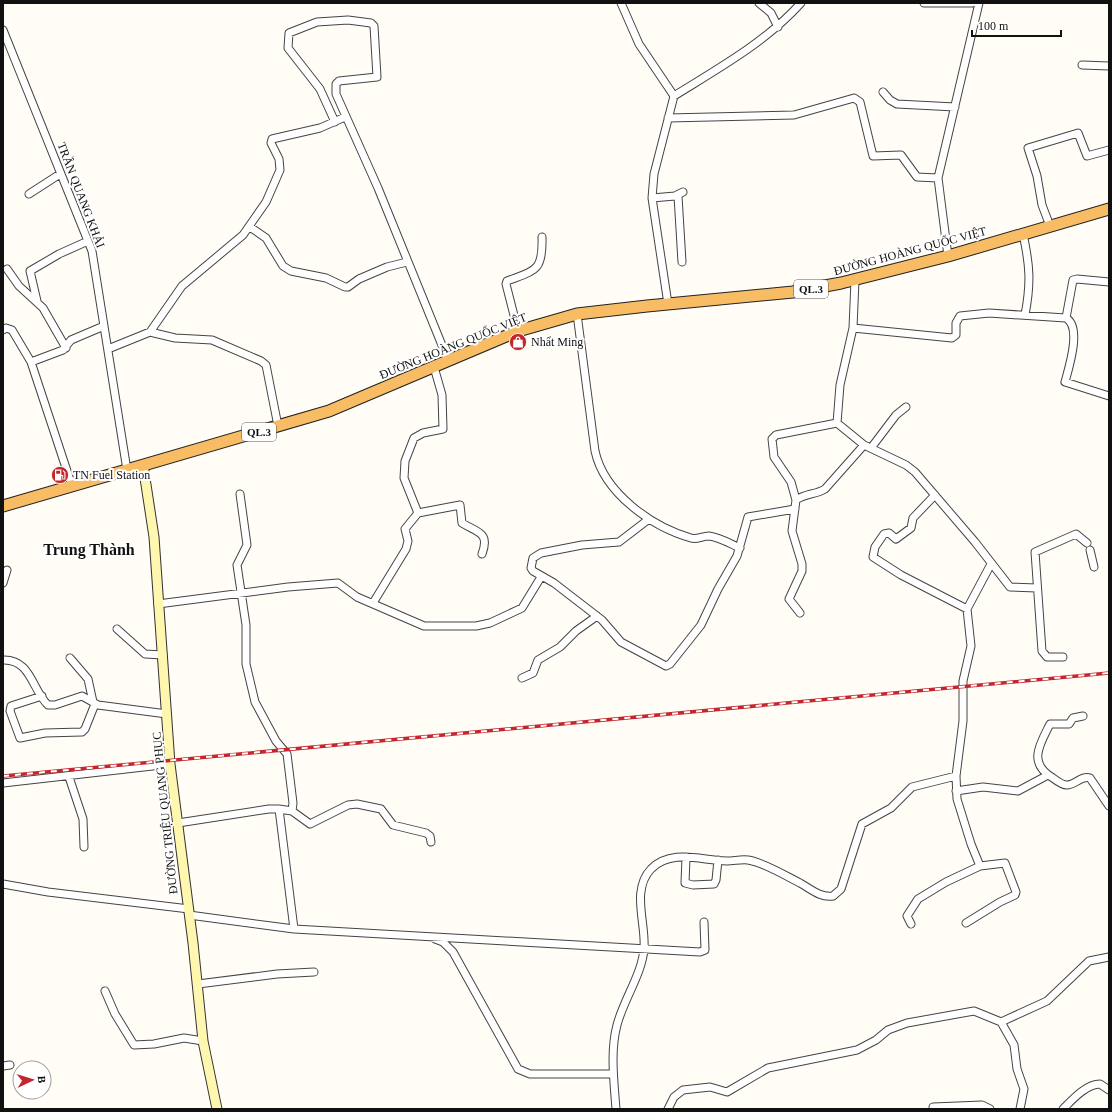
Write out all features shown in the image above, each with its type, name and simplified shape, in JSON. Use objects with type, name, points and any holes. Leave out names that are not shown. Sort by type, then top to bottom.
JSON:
[{"type":"highway","name":"ĐƯỜNG HOÀNG QUỐC VIỆT","points":[[3,506],[329,411],[518,331],[577,314],[793,292],[855,280],[948,256],[1109,209]]},
{"type":"main road","name":"ĐƯỜNG TRIỆU QUANG PHỤC","points":[[144,465],[154,537],[170,764],[204,1041],[217,1109]]},
{"type":"street","points":[[621,3],[639,44],[674,96]]},
{"type":"street","points":[[759,3],[771,13],[778,27]]},
{"type":"street","points":[[668,304],[652,198],[654,174],[674,96],[743,52],[778,27],[801,3]]},
{"type":"street","points":[[924,3],[972,3]]},
{"type":"street","points":[[948,256],[938,178],[980,3]]},
{"type":"street","points":[[335,122],[320,89],[288,48],[288,36],[292,31],[322,22],[369,22],[374,25],[377,77],[344,80],[336,84],[336,94],[378,188],[448,360]]},
{"type":"street","name":"TRẦN QUANG KHẢI","points":[[3,30],[92,250],[127,470]]},
{"type":"street","points":[[1082,65],[1109,66]]},
{"type":"street","points":[[883,92],[887,98],[897,104],[955,107]]},
{"type":"street","points":[[668,118],[798,114],[854,98],[860,102],[873,156],[901,155],[917,177],[938,178]]},
{"type":"street","points":[[108,348],[150,332],[182,286],[236,242],[250,227],[269,198],[280,170],[279,159],[271,140],[320,128],[345,116]]},
{"type":"street","points":[[1050,226],[1042,205],[1037,176],[1028,148],[1078,133],[1087,156],[1109,150]]},
{"type":"street","points":[[29,194],[60,174]]},
{"type":"street","points":[[652,198],[681,194],[682,262]]},
{"type":"street","points":[[250,227],[266,238],[283,266],[291,271],[326,278],[345,287],[348,287],[359,279],[387,267],[407,262]]},
{"type":"street","points":[[1023,234],[1030,272],[1030,289],[1025,315]]},
{"type":"street","points":[[518,331],[506,284],[507,281],[524,276],[537,268],[541,262],[542,237]]},
{"type":"street","points":[[37,301],[30,271],[59,254],[88,241]]},
{"type":"street","points":[[7,269],[19,286],[37,301],[66,348]]},
{"type":"street","points":[[1066,318],[1071,287],[1075,279],[1109,282]]},
{"type":"street","points":[[838,423],[840,385],[853,328],[855,280]]},
{"type":"street","points":[[853,328],[952,338],[956,335],[956,323],[960,316],[989,313],[1066,318],[1073,325],[1074,331],[1072,358],[1065,382],[1109,396]]},
{"type":"street","points":[[577,314],[597,462],[601,471],[612,486],[649,519],[693,539],[711,537],[740,548]]},
{"type":"street","points":[[31,362],[63,350],[71,340],[104,326]]},
{"type":"street","points":[[3,330],[6,328],[12,330],[31,362],[72,486]]},
{"type":"street","points":[[150,332],[175,338],[212,340],[263,362],[267,368],[278,426]]},
{"type":"street","points":[[418,513],[404,478],[404,469],[405,461],[414,438],[424,432],[443,429],[442,395],[434,367]]},
{"type":"street","points":[[796,500],[803,495],[825,489],[896,414],[906,407]]},
{"type":"street","points":[[800,614],[791,604],[789,599],[802,571],[802,564],[792,531],[796,500],[791,482],[774,457],[773,436],[838,423],[867,446],[911,468],[975,542],[1010,587],[1037,588]]},
{"type":"street","points":[[240,494],[247,539],[245,550],[237,565],[246,625],[246,664],[252,695],[276,741],[287,754],[293,803],[292,811]]},
{"type":"street","points":[[935,495],[913,518],[911,528],[900,538],[896,539],[889,533],[884,534],[875,547],[874,557],[901,575],[967,609]]},
{"type":"street","points":[[373,603],[406,549],[408,541],[406,529],[418,513],[460,506],[462,523],[480,532],[484,538],[485,546],[482,554]]},
{"type":"street","points":[[649,519],[619,542],[582,546],[536,555],[533,558],[531,568],[541,577],[554,583],[597,616],[606,624],[620,642],[663,665],[670,664],[702,625],[718,589],[734,562],[740,548],[748,517],[795,509]]},
{"type":"street","points":[[1063,657],[1047,657],[1042,651],[1034,554],[1036,550],[1076,534],[1087,543]]},
{"type":"street","points":[[1090,550],[1094,567]]},
{"type":"street","points":[[980,866],[970,844],[956,791],[956,776],[963,728],[963,680],[971,646],[967,609],[991,564]]},
{"type":"street","points":[[3,583],[7,570]]},
{"type":"street","points":[[158,604],[288,587],[338,583],[353,594],[428,627],[484,625],[522,608],[541,577]]},
{"type":"street","points":[[522,678],[533,673],[538,660],[560,647],[576,631],[597,616]]},
{"type":"street","points":[[117,629],[146,654],[163,655]]},
{"type":"street","points":[[42,696],[11,706],[10,711],[20,738],[45,733],[82,732],[85,729],[94,703],[88,679],[70,658]]},
{"type":"street","points":[[3,660],[16,662],[21,666],[46,702],[52,706],[78,696],[86,697],[94,703],[167,714]]},
{"type":"street","points":[[1083,716],[1073,718],[1069,724],[1050,724],[1038,748],[1037,754],[1040,766],[1048,775],[1068,785],[1085,777],[1090,778],[1109,806]]},
{"type":"street","points":[[3,783],[69,777],[170,764]]},
{"type":"street","points":[[956,791],[983,787],[1018,791],[1048,775]]},
{"type":"street","points":[[616,1109],[613,1074],[617,1024],[644,949],[641,901],[645,877],[652,868],[662,861],[686,857],[718,860],[749,860],[798,882],[821,896],[833,896],[841,889],[862,824],[891,808],[912,787],[956,776]]},
{"type":"street","points":[[69,777],[83,819],[84,847]]},
{"type":"street","points":[[178,824],[269,809],[279,809],[292,811],[310,824],[322,816],[352,804],[379,808],[393,826],[426,833],[430,836],[431,842]]},
{"type":"street","points":[[279,809],[294,929]]},
{"type":"street","points":[[686,857],[685,881],[687,884],[714,884],[716,880],[718,860]]},
{"type":"street","points":[[911,924],[907,916],[918,899],[946,882],[980,866],[1005,863],[1016,894],[995,904],[966,923]]},
{"type":"street","points":[[3,884],[294,929],[644,949],[703,952],[704,922]]},
{"type":"street","points":[[431,937],[443,942],[454,952],[518,1069],[530,1074],[613,1074]]},
{"type":"street","points":[[1001,1022],[1047,1000],[1089,961],[1095,958],[1109,957]]},
{"type":"street","points":[[198,984],[277,974],[314,972]]},
{"type":"street","points":[[105,991],[115,1014],[134,1045],[154,1044],[184,1038],[204,1041]]},
{"type":"street","points":[[668,1109],[674,1097],[683,1090],[710,1087],[723,1092],[732,1091],[768,1068],[857,1050],[876,1040],[888,1030],[907,1023],[974,1011],[1001,1022],[1014,1045],[1017,1069],[1024,1089],[1020,1109]]},
{"type":"street","points":[[1063,1109],[1074,1098],[1092,1085],[1100,1084],[1107,1088]]},
{"type":"street","points":[[933,1107],[982,1105],[990,1109]]},
{"type":"railway","points":[[3,776],[1109,673]]},
{"type":"place","name":"Nhẩt Ming","points":[[518,342]]},
{"type":"place","name":"TN Fuel Station","points":[[60,475]]},
{"type":"district","name":"Trung Thành","points":[[89,549]]}]
